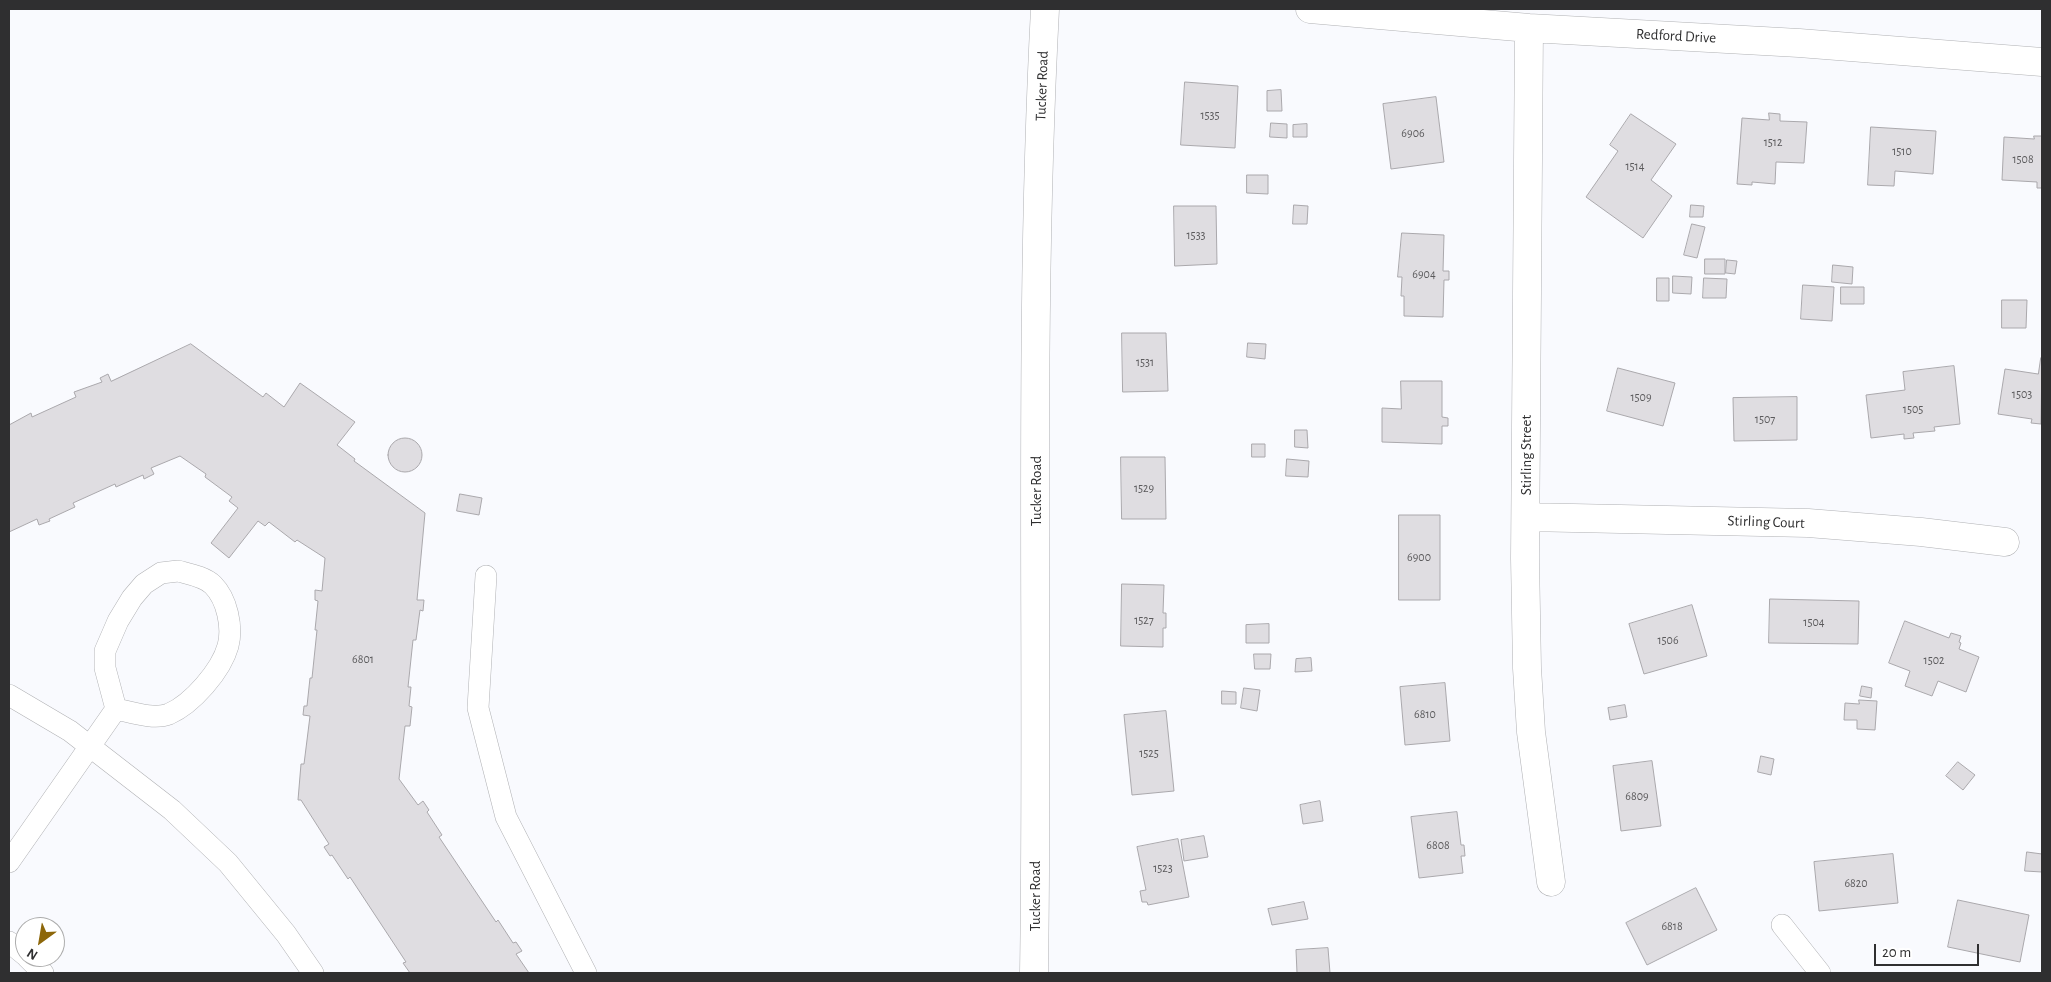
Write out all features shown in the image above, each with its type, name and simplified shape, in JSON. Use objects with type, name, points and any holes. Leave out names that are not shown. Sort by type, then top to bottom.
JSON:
[{"type":"street","name":"Tucker Road","points":[[1034,973],[1036,371],[1040,101],[1046,9]]},
{"type":"street","name":"Redford Drive","points":[[1310,9],[1529,28],[1800,44],[2042,62]]},
{"type":"street","name":"Stirling Street","points":[[1529,28],[1526,517],[1528,697],[1551,882]]},
{"type":"street","name":"Stirling Court","points":[[1526,517],[1808,524],[1921,532],[2005,542]]},
{"type":"lane","points":[[9,862],[116,709],[105,668],[105,651],[118,621],[132,598],[144,584],[161,573],[178,571],[196,576],[213,584],[223,599],[229,620],[228,646],[214,675],[189,702],[168,715],[146,715],[116,709]]},
{"type":"lane","points":[[486,576],[478,708],[506,817],[586,973]]},
{"type":"lane","points":[[9,696],[70,731],[172,810],[228,863],[286,934],[313,973]]},
{"type":"lane","points":[[1782,925],[1820,973]]},
{"type":"building","points":[[1185,82],[1238,86],[1235,148],[1181,145]]},
{"type":"building","points":[[1281,90],[1282,111],[1267,111],[1267,91]]},
{"type":"building","points":[[1436,97],[1444,162],[1391,169],[1383,104]]},
{"type":"building","points":[[1769,113],[1780,114],[1780,121],[1807,122],[1804,163],[1776,162],[1775,184],[1752,182],[1752,185],[1737,184],[1742,118],[1769,120]]},
{"type":"building","points":[[1631,114],[1676,144],[1651,180],[1672,196],[1643,238],[1586,197],[1618,151],[1610,145]]},
{"type":"building","points":[[1271,123],[1287,124],[1287,138],[1270,137]]},
{"type":"building","points":[[1307,124],[1307,137],[1293,137],[1293,125]]},
{"type":"building","points":[[1871,127],[1936,131],[1933,174],[1895,171],[1894,186],[1868,185]]},
{"type":"building","points":[[2034,136],[2042,136],[2042,188],[2037,188],[2037,182],[2002,180],[2004,137],[2034,139]]},
{"type":"building","points":[[1247,175],[1268,175],[1268,194],[1247,193]]},
{"type":"building","points":[[1294,205],[1308,206],[1307,224],[1293,224]]},
{"type":"building","points":[[1691,205],[1704,206],[1703,217],[1690,217]]},
{"type":"building","points":[[1174,206],[1216,206],[1217,264],[1175,266]]},
{"type":"building","points":[[1692,224],[1705,227],[1697,258],[1684,255]]},
{"type":"building","points":[[1402,233],[1444,235],[1443,271],[1449,271],[1449,280],[1444,280],[1443,317],[1404,316],[1404,296],[1401,296],[1402,277],[1398,277]]},
{"type":"building","points":[[1705,259],[1725,259],[1725,274],[1705,274]]},
{"type":"building","points":[[1727,260],[1737,261],[1735,274],[1726,273]]},
{"type":"building","points":[[1833,265],[1853,267],[1852,284],[1832,282]]},
{"type":"building","points":[[1673,276],[1692,277],[1691,294],[1673,293]]},
{"type":"building","points":[[1657,278],[1669,278],[1669,301],[1657,301]]},
{"type":"building","points":[[1704,278],[1727,279],[1726,298],[1703,298]]},
{"type":"building","points":[[1803,285],[1834,287],[1832,321],[1801,319]]},
{"type":"building","points":[[1841,287],[1864,287],[1864,304],[1841,304]]},
{"type":"building","points":[[2002,300],[2027,300],[2026,328],[2002,328]]},
{"type":"building","points":[[1122,333],[1166,333],[1168,391],[1123,392]]},
{"type":"building","points":[[1248,343],[1266,344],[1265,359],[1247,357]]},
{"type":"building","points":[[191,344],[263,397],[266,393],[284,407],[300,383],[355,422],[337,445],[355,459],[354,461],[425,513],[417,600],[424,600],[423,611],[420,610],[416,640],[413,640],[408,687],[411,687],[409,706],[412,707],[410,726],[405,726],[399,779],[418,805],[423,801],[429,810],[427,812],[442,835],[439,837],[496,922],[498,920],[513,943],[516,942],[522,951],[516,954],[529,973],[410,973],[403,963],[406,962],[350,877],[348,879],[332,855],[330,856],[324,847],[329,844],[301,800],[298,800],[301,764],[304,764],[310,716],[303,715],[304,706],[307,706],[310,678],[312,678],[317,630],[315,630],[318,601],[315,600],[315,590],[322,591],[325,558],[297,540],[295,542],[269,522],[265,526],[258,521],[229,558],[211,543],[238,508],[229,501],[232,497],[205,477],[206,474],[180,456],[151,468],[154,474],[144,479],[143,475],[116,487],[115,484],[73,503],[75,507],[49,519],[50,521],[39,525],[37,519],[9,532],[9,425],[31,413],[32,417],[76,397],[74,392],[102,382],[100,378],[108,374],[111,381]]},
{"type":"building","points":[[2041,358],[2041,424],[2031,423],[2032,419],[1998,414],[2005,369],[2038,374]]},
{"type":"building","points":[[1954,366],[1960,424],[1934,427],[1935,431],[1913,433],[1914,438],[1904,439],[1904,434],[1871,438],[1866,395],[1905,390],[1903,372]]},
{"type":"building","points":[[1618,368],[1675,383],[1663,426],[1607,411]]},
{"type":"building","points":[[1401,381],[1442,381],[1442,417],[1448,418],[1448,426],[1442,426],[1442,444],[1382,442],[1382,408],[1401,409]]},
{"type":"building","points":[[1797,397],[1797,440],[1734,441],[1733,398]]},
{"type":"building","points":[[1295,430],[1307,430],[1308,448],[1295,447]]},
{"type":"building","points":[[405,438],[417,443],[422,455],[417,467],[405,472],[393,467],[388,455],[393,443]]},
{"type":"building","points":[[1252,444],[1265,444],[1265,457],[1252,457]]},
{"type":"building","points":[[1121,457],[1165,457],[1166,519],[1122,519]]},
{"type":"building","points":[[1287,459],[1309,461],[1308,477],[1286,476]]},
{"type":"building","points":[[460,494],[482,498],[479,515],[457,511]]},
{"type":"building","points":[[1399,515],[1440,515],[1440,600],[1399,600]]},
{"type":"building","points":[[1122,584],[1164,585],[1163,613],[1166,613],[1166,628],[1163,628],[1163,647],[1121,646]]},
{"type":"building","points":[[1770,599],[1859,601],[1858,644],[1769,643]]},
{"type":"building","points":[[1692,605],[1707,656],[1644,674],[1629,624]]},
{"type":"building","points":[[1905,621],[1949,638],[1951,633],[1961,636],[1959,649],[1979,657],[1966,692],[1938,681],[1932,696],[1905,686],[1910,671],[1889,663]]},
{"type":"building","points":[[1269,624],[1269,643],[1246,643],[1246,625]]},
{"type":"building","points":[[1254,654],[1271,654],[1270,669],[1255,669]]},
{"type":"building","points":[[1311,658],[1312,671],[1295,672],[1296,659]]},
{"type":"building","points":[[1445,683],[1450,741],[1405,745],[1400,687]]},
{"type":"building","points":[[1862,686],[1872,688],[1871,698],[1860,696]]},
{"type":"building","points":[[1244,688],[1260,690],[1257,711],[1241,708]]},
{"type":"building","points":[[1222,691],[1236,692],[1236,704],[1222,704]]},
{"type":"building","points":[[1859,700],[1877,701],[1875,730],[1857,729],[1857,720],[1844,720],[1845,703],[1859,704]]},
{"type":"building","points":[[1625,705],[1627,717],[1610,720],[1608,708]]},
{"type":"building","points":[[1166,711],[1174,791],[1132,795],[1124,715]]},
{"type":"building","points":[[1761,756],[1774,759],[1771,775],[1758,772]]},
{"type":"building","points":[[1652,761],[1661,826],[1621,831],[1613,766]]},
{"type":"building","points":[[1958,762],[1975,775],[1963,790],[1946,776]]},
{"type":"building","points":[[1320,801],[1323,821],[1303,824],[1300,805]]},
{"type":"building","points":[[1457,812],[1461,845],[1464,845],[1465,856],[1461,856],[1463,873],[1419,878],[1411,817]]},
{"type":"building","points":[[1204,836],[1208,857],[1184,861],[1181,840]]},
{"type":"building","points":[[1178,839],[1189,897],[1148,905],[1147,902],[1142,902],[1140,891],[1146,890],[1137,847]]},
{"type":"building","points":[[2027,852],[2042,854],[2042,872],[2025,871]]},
{"type":"building","points":[[1893,854],[1898,903],[1819,911],[1814,862]]},
{"type":"building","points":[[1696,888],[1717,930],[1647,965],[1626,923]]},
{"type":"building","points":[[1958,900],[2029,915],[2020,962],[1948,947]]},
{"type":"building","points":[[1304,902],[1308,919],[1272,925],[1268,909]]},
{"type":"building","points":[[1328,948],[1330,973],[1297,973],[1296,950]]}]
